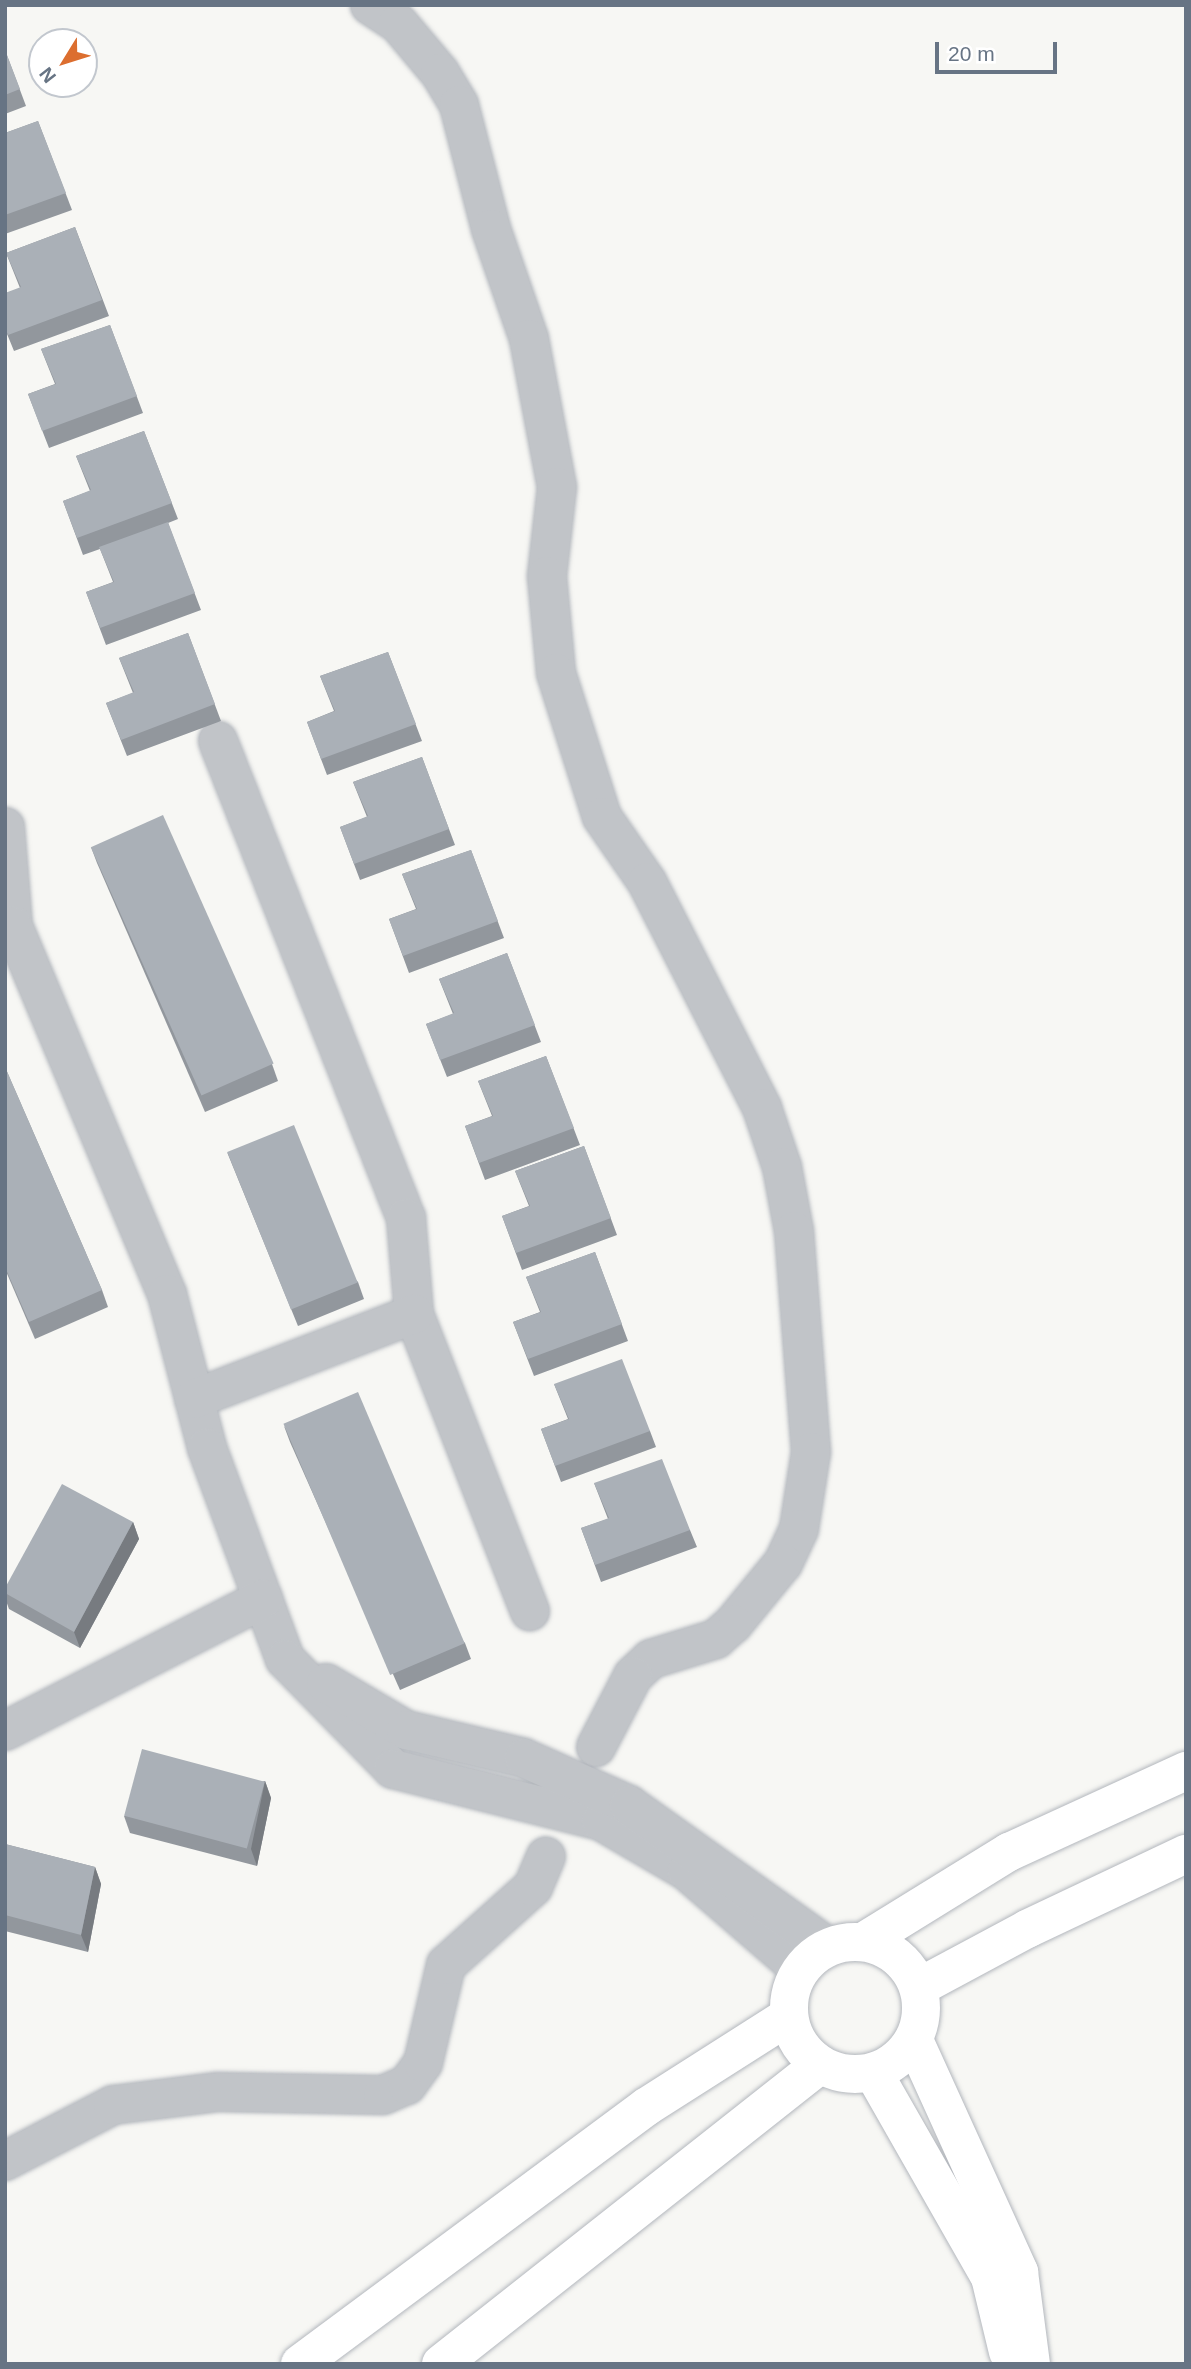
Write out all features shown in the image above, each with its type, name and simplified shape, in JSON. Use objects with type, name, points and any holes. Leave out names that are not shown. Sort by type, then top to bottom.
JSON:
[{"type":"street","points":[[370,5],[398,23],[440,73],[458,105],[491,229],[529,339],[557,487],[547,576],[556,673],[602,817],[647,882],[761,1108],[782,1167],[794,1231],[811,1452],[799,1529],[783,1563],[733,1624],[716,1639],[651,1659],[633,1676],[596,1747]]},
{"type":"street","points":[[218,741],[406,1218],[414,1314],[530,1611]]},
{"type":"street","points":[[5,827],[9,927],[167,1294],[194,1399],[285,1659],[406,1730],[524,1758],[629,1805],[831,1952],[897,1957],[919,1987],[921,2014],[914,2040],[897,2060],[873,2073],[845,2074],[820,2066],[805,2052],[789,2016],[791,1992],[831,1952],[1009,1852],[1186,1771]]},
{"type":"street","points":[[194,1399],[414,1314]]},
{"type":"street","points":[[5,1731],[263,1599]]},
{"type":"street","points":[[919,1987],[1027,1929],[1186,1854]]},
{"type":"street","points":[[5,2161],[113,2105],[218,2092],[383,2095],[407,2085],[422,2063],[446,1965],[533,1886],[546,1857]]},
{"type":"street","points":[[300,2364],[646,2107],[789,2016]]},
{"type":"street","points":[[914,2040],[1019,2272],[1031,2364]]},
{"type":"street","points":[[441,2364],[820,2066]]},
{"type":"street","points":[[873,2073],[990,2277],[1010,2364]]},
{"type":"building","points":[[5,50],[20,89],[5,95]]},
{"type":"building","points":[[38,121],[66,193],[5,215],[5,133]]},
{"type":"building","points":[[75,227],[102,300],[8,335],[5,328],[5,293],[21,287],[6,253]]},
{"type":"building","points":[[110,325],[137,396],[42,431],[28,394],[56,384],[41,349]]},
{"type":"building","points":[[144,431],[172,503],[77,538],[63,501],[91,490],[76,456]]},
{"type":"building","points":[[168,522],[195,593],[100,628],[86,592],[114,582],[99,547]]},
{"type":"building","points":[[188,633],[215,704],[121,740],[106,703],[134,692],[119,658]]},
{"type":"building","points":[[388,652],[416,724],[321,759],[307,722],[335,711],[320,676]]},
{"type":"building","points":[[422,757],[449,829],[354,864],[340,827],[368,816],[353,782]]},
{"type":"building","points":[[163,815],[274,1063],[201,1096],[91,847]]},
{"type":"building","points":[[471,850],[498,921],[403,956],[389,919],[417,909],[402,874]]},
{"type":"building","points":[[507,953],[535,1025],[440,1060],[426,1024],[454,1013],[439,979]]},
{"type":"building","points":[[546,1056],[574,1128],[479,1163],[465,1126],[493,1116],[478,1081]]},
{"type":"building","points":[[5,1067],[102,1290],[29,1322],[5,1267]]},
{"type":"building","points":[[294,1125],[358,1283],[291,1310],[227,1152]]},
{"type":"building","points":[[584,1146],[611,1218],[516,1253],[502,1216],[530,1206],[515,1171]]},
{"type":"building","points":[[595,1252],[622,1324],[528,1359],[513,1322],[541,1312],[526,1277]]},
{"type":"building","points":[[622,1359],[650,1431],[555,1466],[541,1429],[569,1419],[554,1384]]},
{"type":"building","points":[[358,1392],[465,1643],[390,1675],[283,1424]]},
{"type":"building","points":[[662,1459],[690,1530],[595,1565],[581,1528],[609,1518],[594,1483]]},
{"type":"building","points":[[62,1484],[133,1522],[74,1632],[5,1593],[5,1588]]},
{"type":"building","points":[[142,1749],[265,1782],[247,1849],[124,1816]]},
{"type":"building","points":[[5,1844],[95,1867],[81,1935],[5,1915]]}]
